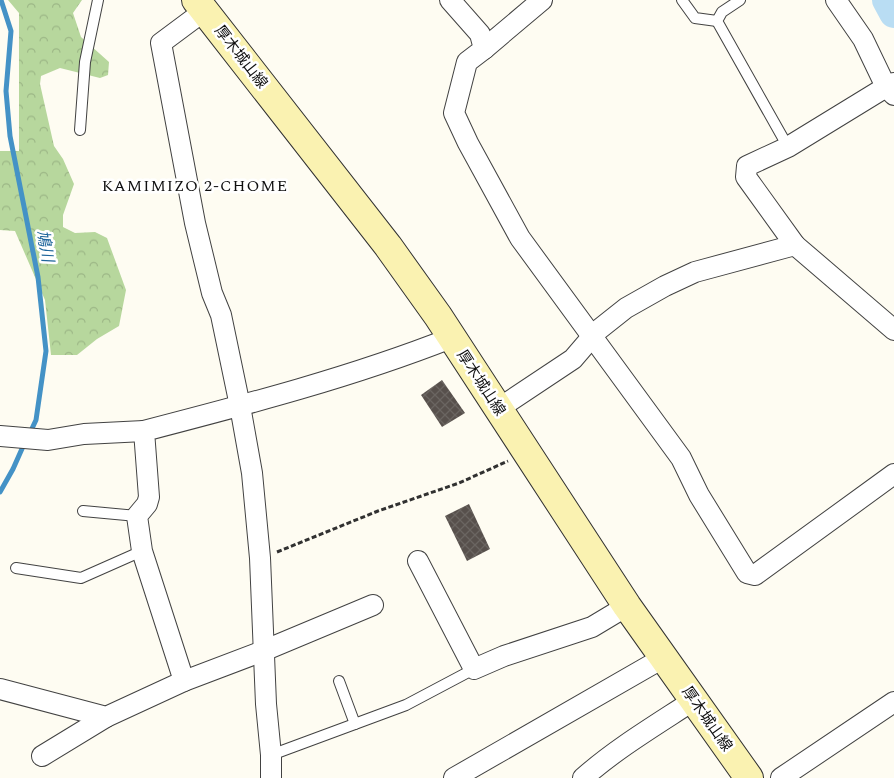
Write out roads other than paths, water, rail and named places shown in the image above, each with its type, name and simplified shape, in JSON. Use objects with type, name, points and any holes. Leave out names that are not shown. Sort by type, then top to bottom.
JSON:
[{"type":"main road","name":"厚木城山線","points":[[200,5],[369,219],[452,338],[627,606],[749,778]]},
{"type":"street","points":[[450,0],[480,34],[484,49]]},
{"type":"street","points":[[542,0],[467,62],[454,113],[468,143],[520,238],[681,458],[699,496],[747,573],[755,575],[894,474]]},
{"type":"street","points":[[836,0],[863,39],[891,88],[788,147],[747,166],[746,177],[795,246],[893,327]]},
{"type":"street","points":[[200,5],[160,44],[195,223],[212,294],[221,315],[252,473],[260,558],[271,778]]},
{"type":"street","points":[[498,409],[573,359],[590,336],[626,308],[665,286],[695,272],[795,246]]},
{"type":"street","points":[[3,436],[48,440],[84,434],[144,431],[240,406],[382,363],[452,338]]},
{"type":"street","points":[[144,431],[149,497],[147,504],[137,516],[142,551],[184,681]]},
{"type":"street","points":[[418,562],[474,669],[504,656],[592,627],[627,606]]},
{"type":"street","points":[[42,756],[106,717],[184,681],[264,651],[373,605]]},
{"type":"street","points":[[454,778],[663,658]]},
{"type":"street","points":[[0,689],[106,717]]},
{"type":"street","points":[[584,778],[598,765],[640,735],[694,700]]},
{"type":"street","points":[[781,778],[894,702]]},
{"type":"lane","points":[[80,130],[85,62],[98,0]]},
{"type":"lane","points":[[682,0],[695,18],[717,21]]},
{"type":"lane","points":[[717,21],[722,12],[740,0]]},
{"type":"lane","points":[[717,21],[788,147]]},
{"type":"lane","points":[[84,511],[137,516]]},
{"type":"lane","points":[[16,568],[81,578],[142,551]]},
{"type":"lane","points":[[271,755],[406,705],[474,669]]},
{"type":"lane","points":[[340,681],[356,724]]},
{"type":"waterway","name":"鳩川","points":[[1,0],[11,31],[6,91],[10,136],[38,277],[46,351],[36,420],[29,435]]},
{"type":"waterway","points":[[887,0],[894,13]]},
{"type":"waterway","name":"鳩川","points":[[0,492],[25,442]]},
{"type":"district","name":"KAMIMIZO 2-CHOME","points":[[195,186]]}]
